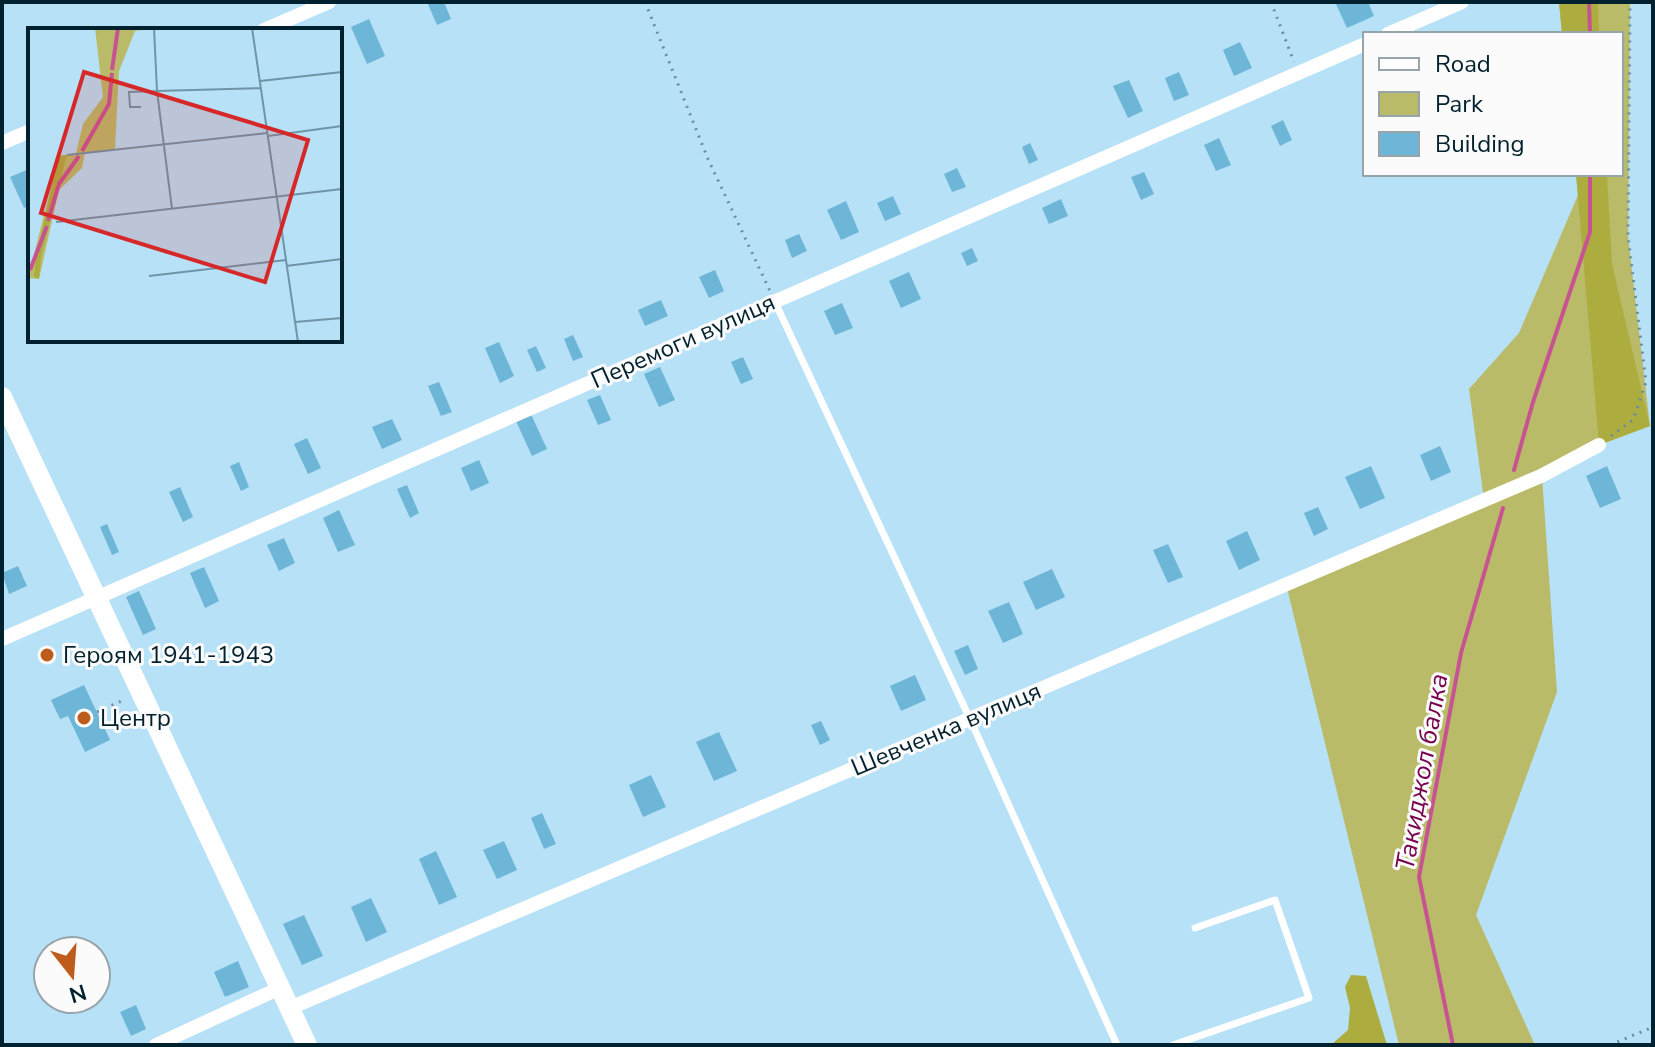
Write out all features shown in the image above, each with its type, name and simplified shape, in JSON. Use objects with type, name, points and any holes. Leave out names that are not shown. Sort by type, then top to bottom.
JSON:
[{"type":"street","points":[[269,28],[329,2]]},
{"type":"street","points":[[1393,32],[1462,2]]},
{"type":"street","name":"Перемоги вулиця","points":[[2,639],[1363,45]]},
{"type":"street","points":[[2,143],[28,132]]},
{"type":"street","points":[[2,397],[307,1045]]},
{"type":"street","name":"Шевченка вулиця","points":[[290,1008],[1541,476],[1599,445]]},
{"type":"street","points":[[156,1045],[280,988]]},
{"type":"lane","points":[[775,301],[970,719],[1117,1045]]},
{"type":"lane","points":[[1173,1045],[1309,998],[1275,900],[1195,928]]},
{"type":"path","points":[[645,2],[708,159],[775,301]]},
{"type":"path","points":[[1271,2],[1298,73]]},
{"type":"path","points":[[1599,445],[1633,420],[1646,382],[1628,236],[1630,2]]},
{"type":"path","points":[[97,712],[141,692]]},
{"type":"path","points":[[1610,1045],[1653,1027]]},
{"type":"green space","points":[[1559,2],[1630,2],[1628,236],[1650,426],[1599,445],[1542,476],[1557,692],[1476,915],[1535,1045],[1399,1045],[1286,584],[1484,500],[1469,389],[1519,333],[1578,195],[1576,176],[1623,176],[1623,32],[1562,32]]},
{"type":"shaded area","points":[[1559,2],[1598,2],[1599,32],[1562,32]]},
{"type":"shaded area","points":[[1576,176],[1607,176],[1612,264],[1650,426],[1599,445]]},
{"type":"shaded area","points":[[1351,975],[1366,976],[1387,1045],[1326,1045],[1332,1044],[1348,1030],[1350,1008],[1345,987]]},
{"type":"building","points":[[427,2],[444,2],[451,19],[437,25]]},
{"type":"building","points":[[1335,2],[1368,2],[1374,16],[1347,28]]},
{"type":"building","points":[[369,19],[385,56],[367,64],[351,27]]},
{"type":"building","points":[[1240,42],[1252,68],[1234,76],[1223,50]]},
{"type":"building","points":[[1179,72],[1189,95],[1174,101],[1165,78]]},
{"type":"building","points":[[1129,80],[1143,111],[1128,118],[1113,86]]},
{"type":"building","points":[[1283,120],[1292,140],[1280,146],[1271,126]]},
{"type":"building","points":[[1219,138],[1231,165],[1216,171],[1204,145]]},
{"type":"building","points":[[1030,143],[1038,160],[1029,164],[1022,147]]},
{"type":"building","points":[[957,168],[966,187],[952,192],[944,174]]},
{"type":"building","points":[[28,169],[28,206],[24,208],[10,177]]},
{"type":"building","points":[[1144,172],[1154,194],[1141,200],[1131,177]]},
{"type":"building","points":[[893,196],[901,214],[885,221],[877,203]]},
{"type":"building","points":[[1061,199],[1068,216],[1049,224],[1042,208]]},
{"type":"building","points":[[846,201],[859,232],[841,240],[827,210]]},
{"type":"building","points":[[799,234],[807,251],[792,258],[785,240]]},
{"type":"building","points":[[972,248],[978,261],[967,266],[961,253]]},
{"type":"building","points":[[715,270],[724,291],[709,298],[699,277]]},
{"type":"building","points":[[909,272],[921,299],[901,308],[889,281]]},
{"type":"building","points":[[661,300],[668,316],[645,326],[638,310]]},
{"type":"building","points":[[842,303],[853,328],[835,335],[824,311]]},
{"type":"building","points":[[573,335],[583,357],[573,361],[564,339]]},
{"type":"building","points":[[499,342],[514,376],[500,383],[485,348]]},
{"type":"building","points":[[536,346],[546,368],[537,372],[527,350]]},
{"type":"building","points":[[743,357],[753,379],[741,384],[731,362]]},
{"type":"building","points":[[660,367],[675,400],[659,407],[644,374]]},
{"type":"building","points":[[439,382],[452,412],[441,416],[428,386]]},
{"type":"building","points":[[600,395],[611,420],[598,425],[587,400]]},
{"type":"building","points":[[530,412],[547,449],[532,456],[515,419]]},
{"type":"building","points":[[392,419],[402,440],[382,449],[372,427]]},
{"type":"building","points":[[307,438],[321,468],[308,474],[294,444]]},
{"type":"building","points":[[1440,446],[1451,472],[1431,481],[1420,455]]},
{"type":"building","points":[[479,460],[489,483],[471,491],[461,468]]},
{"type":"building","points":[[239,462],[249,487],[241,491],[230,466]]},
{"type":"building","points":[[1371,466],[1385,498],[1360,509],[1345,477]]},
{"type":"building","points":[[1607,466],[1621,499],[1600,508],[1586,476]]},
{"type":"building","points":[[407,485],[419,513],[410,518],[397,489]]},
{"type":"building","points":[[180,487],[193,517],[183,522],[169,492]]},
{"type":"building","points":[[1318,507],[1328,529],[1314,536],[1304,513]]},
{"type":"building","points":[[339,510],[355,545],[338,552],[323,518]]},
{"type":"building","points":[[107,524],[119,552],[112,555],[100,527]]},
{"type":"building","points":[[1247,531],[1260,560],[1239,570],[1226,541]]},
{"type":"building","points":[[284,538],[295,563],[279,571],[267,545]]},
{"type":"building","points":[[1168,544],[1183,577],[1168,583],[1153,550]]},
{"type":"building","points":[[18,566],[27,586],[9,594],[2,573]]},
{"type":"building","points":[[204,567],[219,601],[205,608],[190,573]]},
{"type":"building","points":[[1052,569],[1065,597],[1036,610],[1023,582]]},
{"type":"building","points":[[139,591],[156,629],[143,635],[126,597]]},
{"type":"building","points":[[1009,602],[1023,634],[1003,643],[988,611]]},
{"type":"building","points":[[968,645],[978,669],[965,675],[954,651]]},
{"type":"building","points":[[915,675],[926,700],[901,711],[890,686]]},
{"type":"building","points":[[84,685],[110,740],[85,752],[68,716],[60,719],[51,700]]},
{"type":"building","points":[[821,721],[830,740],[820,745],[811,725]]},
{"type":"building","points":[[719,732],[737,771],[714,781],[696,742]]},
{"type":"building","points":[[651,775],[666,807],[643,817],[629,785]]},
{"type":"building","points":[[542,813],[556,844],[544,849],[531,818]]},
{"type":"building","points":[[504,841],[517,870],[497,879],[483,850]]},
{"type":"building","points":[[436,851],[457,897],[439,905],[419,859]]},
{"type":"building","points":[[371,898],[387,932],[366,942],[351,907]]},
{"type":"building","points":[[304,915],[323,956],[302,965],[283,924]]},
{"type":"building","points":[[238,961],[249,987],[225,997],[214,972]]},
{"type":"building","points":[[136,1005],[146,1029],[131,1036],[120,1012]]},
{"type":"waterway","name":"Такиджол балка","points":[[1589,2],[1590,32]]},
{"type":"waterway","name":"Такиджол балка","points":[[1514,470],[1533,402],[1590,232],[1590,176]]},
{"type":"waterway","name":"Такиджол балка","points":[[1453,1045],[1419,877],[1461,653],[1503,508]]},
{"type":"place","name":"Героям 1941-1943","points":[[47,655]]},
{"type":"place","name":"Центр","points":[[84,718]]}]
